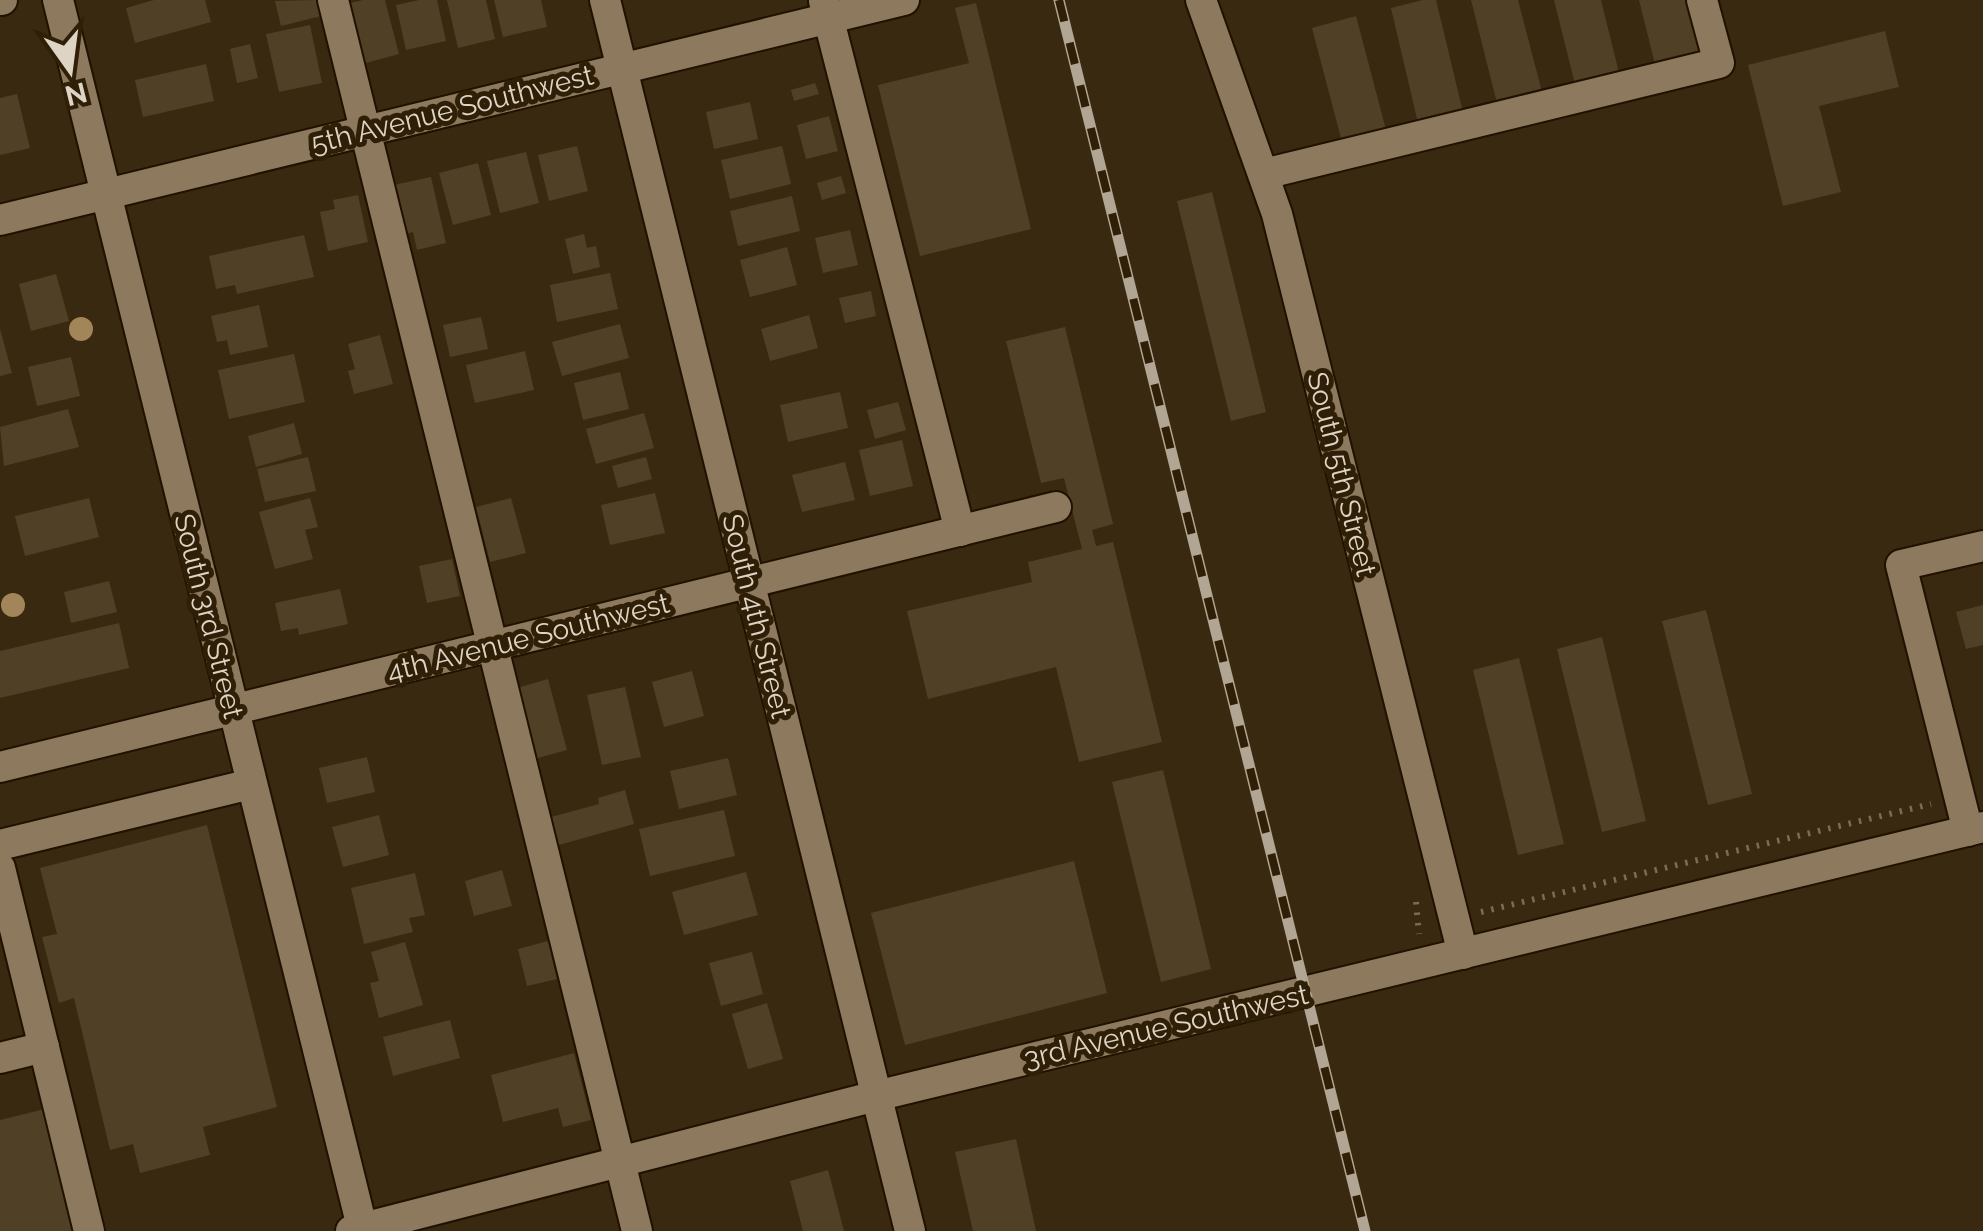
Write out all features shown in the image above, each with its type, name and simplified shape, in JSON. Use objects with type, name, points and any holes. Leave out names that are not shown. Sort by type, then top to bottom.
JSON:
[{"type":"street","name":"South 3rd Street","points":[[58,0],[359,1230]]},
{"type":"street","points":[[333,0],[636,1231]]},
{"type":"street","name":"South 4th Street","points":[[605,0],[910,1231]]},
{"type":"street","name":"5th Avenue Southwest","points":[[0,220],[622,67],[826,9],[904,0]]},
{"type":"street","name":"South 5th Street","points":[[1201,0],[1264,174],[1463,954]]},
{"type":"street","points":[[1264,174],[1719,63],[1702,0]]},
{"type":"street","points":[[826,9],[960,531]]},
{"type":"street","name":"4th Avenue Southwest","points":[[0,767],[1056,508]]},
{"type":"street","points":[[1975,829],[1959,797],[1900,565],[1983,546]]},
{"type":"street","points":[[0,846],[251,784]]},
{"type":"street","name":"3rd Avenue Southwest","points":[[359,1230],[876,1096],[1975,829]]},
{"type":"street","points":[[0,868],[8,937],[44,1047],[89,1231]]},
{"type":"street","points":[[0,1058],[44,1047]]},
{"type":"path","points":[[1500,909],[1959,797]]},
{"type":"building","points":[[154,0],[205,0],[211,22],[135,43],[126,8]]},
{"type":"building","points":[[318,0],[321,16],[281,26],[275,1]]},
{"type":"building","points":[[385,0],[399,54],[362,64],[346,4]]},
{"type":"building","points":[[437,0],[446,41],[406,50],[396,5]]},
{"type":"building","points":[[447,0],[486,0],[495,39],[458,48]]},
{"type":"building","points":[[494,0],[541,0],[547,27],[503,37]]},
{"type":"building","points":[[1436,0],[1463,112],[1418,123],[1391,8]]},
{"type":"building","points":[[1471,0],[1518,0],[1542,92],[1497,103]]},
{"type":"building","points":[[1554,0],[1601,0],[1619,73],[1575,84]]},
{"type":"building","points":[[1639,0],[1686,0],[1700,53],[1655,64]]},
{"type":"building","points":[[976,3],[1031,229],[920,256],[878,85],[969,63],[955,8]]},
{"type":"building","points":[[1356,16],[1386,130],[1342,142],[1312,28]]},
{"type":"building","points":[[310,25],[322,83],[279,92],[266,34]]},
{"type":"building","points":[[1885,31],[1899,87],[1819,106],[1841,192],[1783,206],[1748,65]]},
{"type":"building","points":[[250,44],[258,78],[237,83],[230,49]]},
{"type":"building","points":[[206,64],[214,101],[143,117],[135,80]]},
{"type":"building","points":[[815,83],[819,94],[794,101],[791,90]]},
{"type":"building","points":[[17,94],[30,148],[0,155],[0,98]]},
{"type":"building","points":[[750,102],[758,139],[714,149],[706,112]]},
{"type":"building","points":[[829,116],[838,151],[806,159],[797,125]]},
{"type":"building","points":[[577,146],[588,191],[549,201],[538,155]]},
{"type":"building","points":[[782,146],[791,184],[730,199],[721,160]]},
{"type":"building","points":[[526,152],[539,203],[500,213],[487,161]]},
{"type":"building","points":[[478,163],[491,215],[453,225],[439,173]]},
{"type":"building","points":[[841,176],[846,193],[822,200],[817,183]]},
{"type":"building","points":[[431,177],[446,243],[417,250],[413,232],[406,234],[394,185]]},
{"type":"building","points":[[1212,192],[1266,412],[1231,421],[1177,201]]},
{"type":"building","points":[[358,195],[368,242],[328,251],[320,212],[335,209],[333,200]]},
{"type":"building","points":[[792,196],[800,231],[738,246],[730,211]]},
{"type":"building","points":[[850,230],[858,265],[823,273],[815,238]]},
{"type":"building","points":[[584,234],[587,248],[596,246],[600,267],[573,274],[565,239]]},
{"type":"building","points":[[304,235],[314,277],[237,294],[235,285],[216,289],[209,256]]},
{"type":"building","points":[[787,247],[797,285],[750,297],[740,260]]},
{"type":"building","points":[[610,273],[618,309],[557,322],[550,285]]},
{"type":"building","points":[[56,274],[69,321],[31,331],[19,284]]},
{"type":"building","points":[[871,291],[876,316],[845,323],[839,298]]},
{"type":"building","points":[[259,305],[268,347],[230,355],[227,340],[217,342],[211,316]]},
{"type":"building","points":[[809,315],[818,348],[770,361],[761,329]]},
{"type":"building","points":[[481,317],[488,349],[450,357],[443,325]]},
{"type":"building","points":[[620,324],[629,358],[562,376],[552,342]]},
{"type":"building","points":[[1065,327],[1113,524],[1092,530],[1096,546],[1113,542],[1162,742],[1079,762],[1056,667],[928,699],[907,611],[1032,582],[1028,562],[1082,549],[1064,478],[1041,483],[1006,341]]},
{"type":"building","points":[[0,329],[12,373],[0,376]]},
{"type":"building","points":[[380,335],[393,384],[354,394],[348,371],[355,369],[348,344]]},
{"type":"building","points":[[525,351],[534,390],[475,403],[466,365]]},
{"type":"building","points":[[294,354],[305,402],[229,419],[218,370]]},
{"type":"building","points":[[71,357],[80,396],[37,406],[28,367]]},
{"type":"building","points":[[620,372],[629,409],[583,420],[574,383]]},
{"type":"building","points":[[840,392],[848,428],[788,442],[780,405]]},
{"type":"building","points":[[898,402],[906,430],[875,439],[867,410]]},
{"type":"building","points":[[68,409],[79,447],[4,466],[0,427]]},
{"type":"building","points":[[644,413],[654,448],[596,464],[586,429]]},
{"type":"building","points":[[294,423],[302,454],[256,467],[248,436]]},
{"type":"building","points":[[902,440],[913,486],[870,496],[859,450]]},
{"type":"building","points":[[308,457],[316,491],[265,502],[257,469]]},
{"type":"building","points":[[646,457],[652,479],[618,488],[612,466]]},
{"type":"building","points":[[845,462],[855,500],[802,512],[792,475]]},
{"type":"building","points":[[655,493],[665,533],[610,545],[601,505]]},
{"type":"building","points":[[89,498],[99,537],[25,556],[15,516]]},
{"type":"building","points":[[310,498],[318,527],[305,530],[313,559],[275,569],[259,512]]},
{"type":"building","points":[[511,498],[526,553],[490,562],[476,507]]},
{"type":"building","points":[[452,559],[460,596],[427,603],[419,566]]},
{"type":"building","points":[[109,581],[117,612],[71,623],[64,592]]},
{"type":"building","points":[[340,589],[348,624],[299,635],[298,628],[281,631],[275,603]]},
{"type":"building","points":[[1983,605],[1983,645],[1966,649],[1956,612]]},
{"type":"building","points":[[1706,610],[1752,794],[1708,805],[1662,621]]},
{"type":"building","points":[[119,623],[129,668],[0,698],[0,651]]},
{"type":"building","points":[[1602,637],[1646,821],[1602,832],[1557,649]]},
{"type":"building","points":[[1519,658],[1564,844],[1518,855],[1473,670]]},
{"type":"building","points":[[692,671],[704,716],[664,727],[652,682]]},
{"type":"building","points":[[548,679],[567,750],[527,761],[507,691]]},
{"type":"building","points":[[625,687],[641,757],[602,765],[587,695]]},
{"type":"building","points":[[367,757],[375,792],[327,803],[319,768]]},
{"type":"building","points":[[728,758],[737,795],[679,809],[670,771]]},
{"type":"building","points":[[1163,770],[1211,969],[1161,982],[1112,782]]},
{"type":"building","points":[[625,790],[634,824],[548,848],[540,820],[599,804],[598,798]]},
{"type":"building","points":[[724,810],[735,856],[650,876],[639,829]]},
{"type":"building","points":[[379,815],[389,855],[343,867],[332,827]]},
{"type":"building","points":[[207,825],[277,1107],[203,1127],[210,1155],[140,1173],[133,1144],[110,1150],[74,998],[59,1003],[42,937],[57,934],[40,868]]},
{"type":"building","points":[[1074,861],[1107,993],[905,1045],[871,913]]},
{"type":"building","points":[[502,870],[512,906],[474,916],[465,881]]},
{"type":"building","points":[[746,872],[758,915],[684,935],[672,892]]},
{"type":"building","points":[[415,873],[425,915],[409,918],[413,932],[364,944],[351,888]]},
{"type":"building","points":[[548,941],[557,979],[527,986],[518,949]]},
{"type":"building","points":[[405,942],[423,1005],[379,1018],[370,983],[379,981],[371,952]]},
{"type":"building","points":[[752,952],[763,994],[721,1006],[709,963]]},
{"type":"building","points":[[767,1003],[783,1059],[748,1069],[732,1014]]},
{"type":"building","points":[[450,1020],[460,1058],[393,1076],[383,1037]]},
{"type":"building","points":[[574,1053],[591,1120],[563,1127],[558,1108],[503,1122],[491,1075]]},
{"type":"building","points":[[45,1109],[74,1231],[0,1231],[0,1120]]},
{"type":"building","points":[[1016,1139],[1036,1231],[973,1231],[955,1152]]},
{"type":"building","points":[[828,1170],[844,1231],[803,1231],[790,1181]]},
{"type":"railway","points":[[1059,0],[1365,1231]]}]
